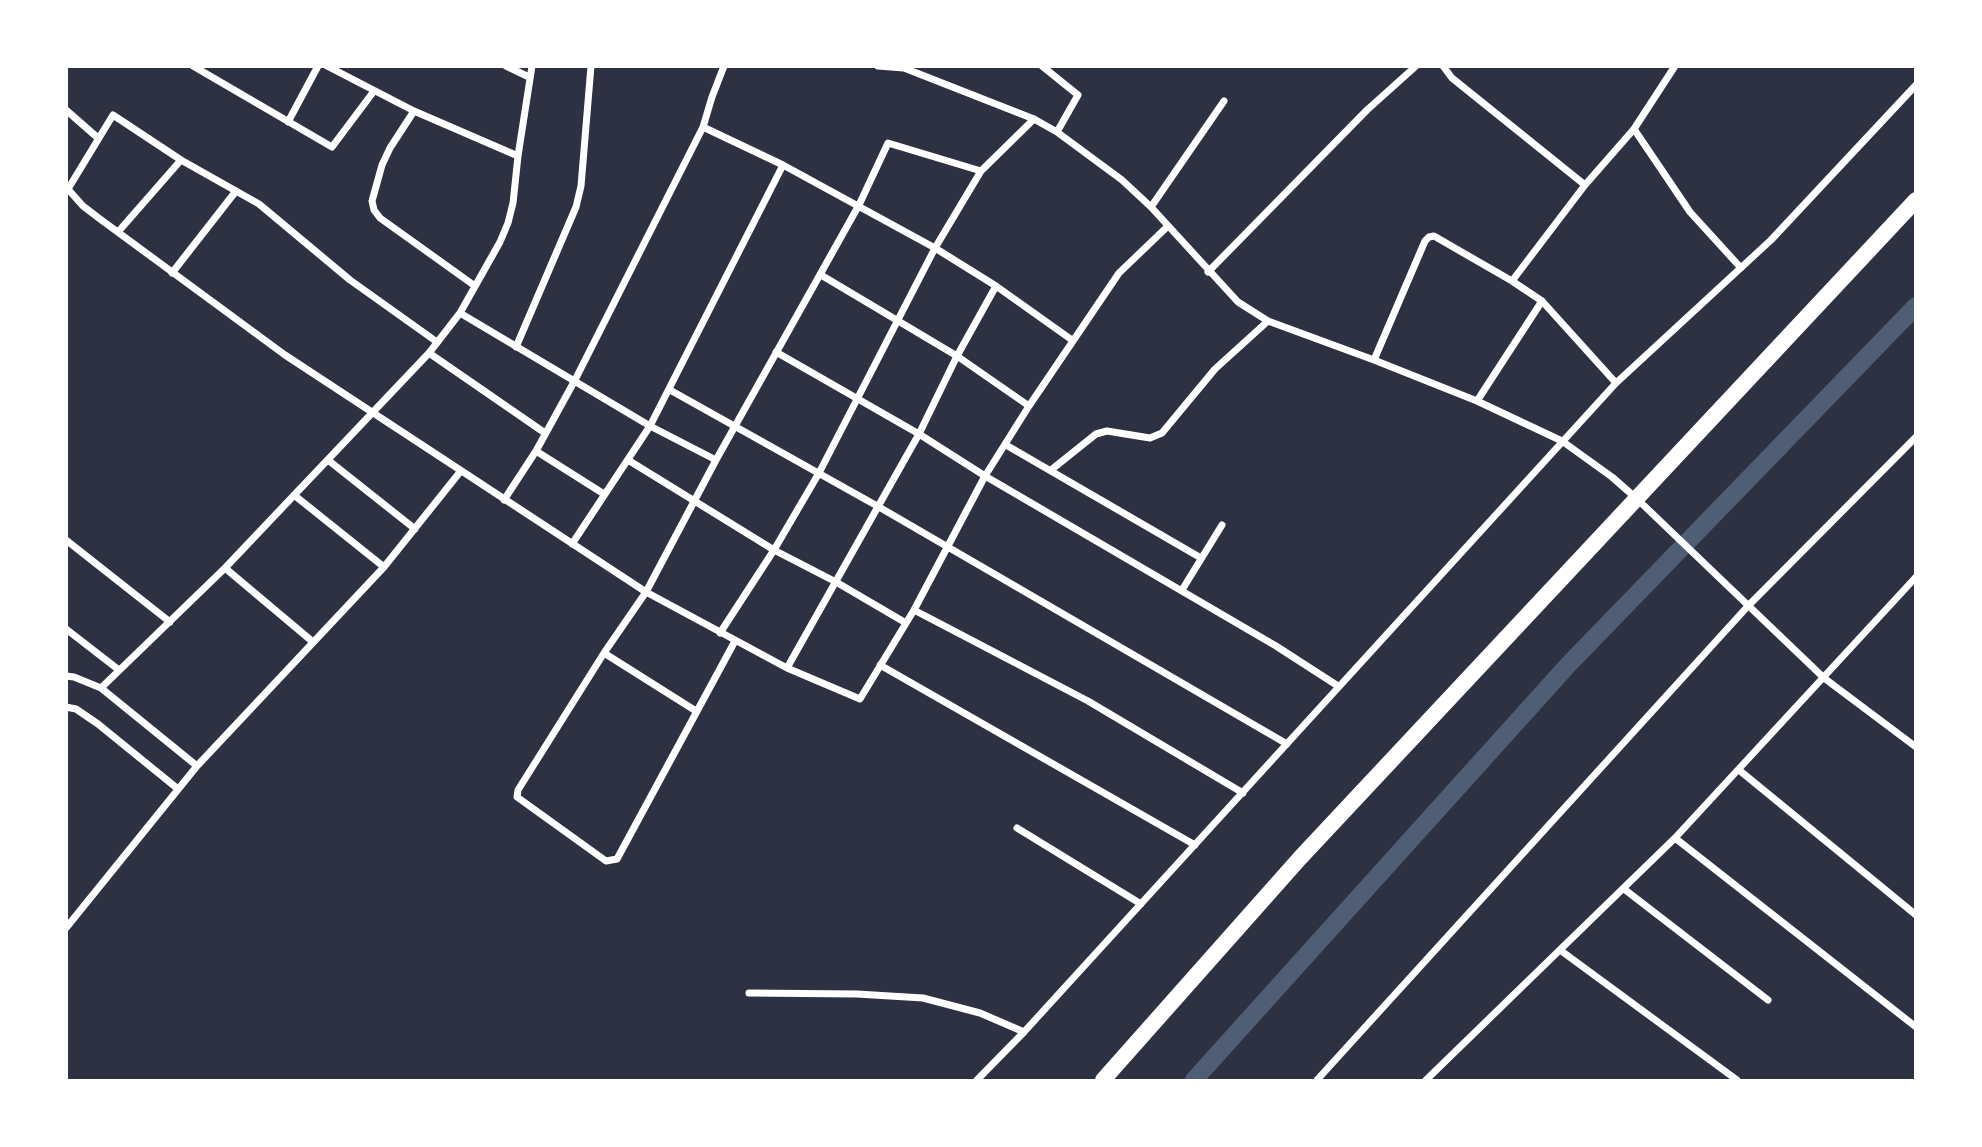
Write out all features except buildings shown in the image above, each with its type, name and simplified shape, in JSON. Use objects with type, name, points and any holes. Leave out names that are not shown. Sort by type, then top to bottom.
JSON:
[{"type":"highway","points":[[1103,1080],[1300,858],[1916,200]]},
{"type":"street","points":[[192,66],[332,147],[374,91]]},
{"type":"street","points":[[288,122],[318,66]]},
{"type":"street","points":[[327,66],[414,111],[518,156]]},
{"type":"street","points":[[506,66],[529,77]]},
{"type":"street","points":[[101,688],[225,568],[429,353],[460,313],[508,223],[532,66]]},
{"type":"street","points":[[516,347],[576,207],[581,186],[591,66]]},
{"type":"street","points":[[504,500],[536,451],[575,380],[703,127],[724,66]]},
{"type":"street","points":[[878,66],[904,67],[1034,119],[1057,132],[1090,155],[1151,207],[1238,302],[1268,321],[1476,401],[1562,441],[1636,498],[1824,678],[1916,747]]},
{"type":"street","points":[[1042,66],[1078,95],[1057,132]]},
{"type":"street","points":[[1208,272],[1367,110],[1416,66]]},
{"type":"street","points":[[1443,66],[1452,78],[1585,185]]},
{"type":"street","points":[[1512,281],[1585,185],[1634,130],[1675,66]]},
{"type":"street","points":[[977,1080],[1024,1032],[1616,383],[1771,240],[1916,85]]},
{"type":"street","points":[[1151,207],[1224,102]]},
{"type":"street","points":[[66,110],[98,138]]},
{"type":"street","points":[[414,111],[390,148],[383,165],[372,201],[374,210],[380,218],[475,286]]},
{"type":"street","points":[[437,342],[350,279],[269,211],[181,160],[113,115],[67,188],[83,206],[285,355],[646,592],[787,668],[860,699],[914,610],[985,477],[1072,340],[1119,273],[1168,226]]},
{"type":"street","points":[[720,633],[774,550],[819,473],[934,248],[981,171],[1034,119]]},
{"type":"street","points":[[703,127],[783,165],[934,248],[996,286],[1072,340]]},
{"type":"street","points":[[1634,130],[1685,207],[1741,268]]},
{"type":"street","points":[[735,641],[620,856],[606,861],[519,799],[516,794],[604,653],[646,592],[734,427],[859,205],[888,144],[981,171]]},
{"type":"street","points":[[118,232],[181,160]]},
{"type":"street","points":[[572,544],[650,426],[783,165]]},
{"type":"street","points":[[172,273],[236,191]]},
{"type":"street","points":[[1374,360],[1425,241],[1434,236],[1542,301],[1616,383]]},
{"type":"street","points":[[821,275],[957,356],[1029,407]]},
{"type":"street","points":[[787,668],[919,434],[957,356],[996,286]]},
{"type":"street","points":[[1476,401],[1542,301]]},
{"type":"street","points":[[460,313],[650,426],[716,460]]},
{"type":"street","points":[[1051,470],[1100,432],[1120,432],[1150,438],[1162,433],[1215,369],[1268,321]]},
{"type":"street","points":[[776,352],[1276,646],[1338,687]]},
{"type":"street","points":[[429,353],[545,433]]},
{"type":"street","points":[[670,390],[879,507],[1287,744]]},
{"type":"street","points":[[1317,1080],[1748,606],[1916,437]]},
{"type":"street","points":[[1006,445],[1201,558]]},
{"type":"street","points":[[536,451],[604,494]]},
{"type":"street","points":[[328,460],[415,529]]},
{"type":"street","points":[[628,460],[774,550],[836,582],[906,624]]},
{"type":"street","points":[[68,923],[197,766],[384,567],[460,472]]},
{"type":"street","points":[[294,495],[384,567]]},
{"type":"street","points":[[1182,590],[1222,526]]},
{"type":"street","points":[[66,540],[170,622]]},
{"type":"street","points":[[225,568],[313,642]]},
{"type":"street","points":[[1426,1080],[1675,838],[1916,577]]},
{"type":"street","points":[[1908,585],[1916,591]]},
{"type":"street","points":[[914,610],[1088,701],[1243,793]]},
{"type":"street","points":[[66,629],[119,670]]},
{"type":"street","points":[[604,653],[696,712]]},
{"type":"street","points":[[880,665],[1195,845]]},
{"type":"street","points":[[66,676],[101,688],[197,766]]},
{"type":"street","points":[[66,707],[76,709],[98,724],[178,789]]},
{"type":"street","points":[[1739,770],[1916,915]]},
{"type":"street","points":[[1017,828],[1140,904]]},
{"type":"street","points":[[1675,838],[1916,1027]]},
{"type":"street","points":[[1624,889],[1768,1000]]},
{"type":"street","points":[[1560,950],[1737,1080]]},
{"type":"street","points":[[749,993],[857,994],[923,998],[980,1013],[1024,1032]]},
{"type":"waterway","points":[[1194,1080],[1568,665],[1916,306]]}]
